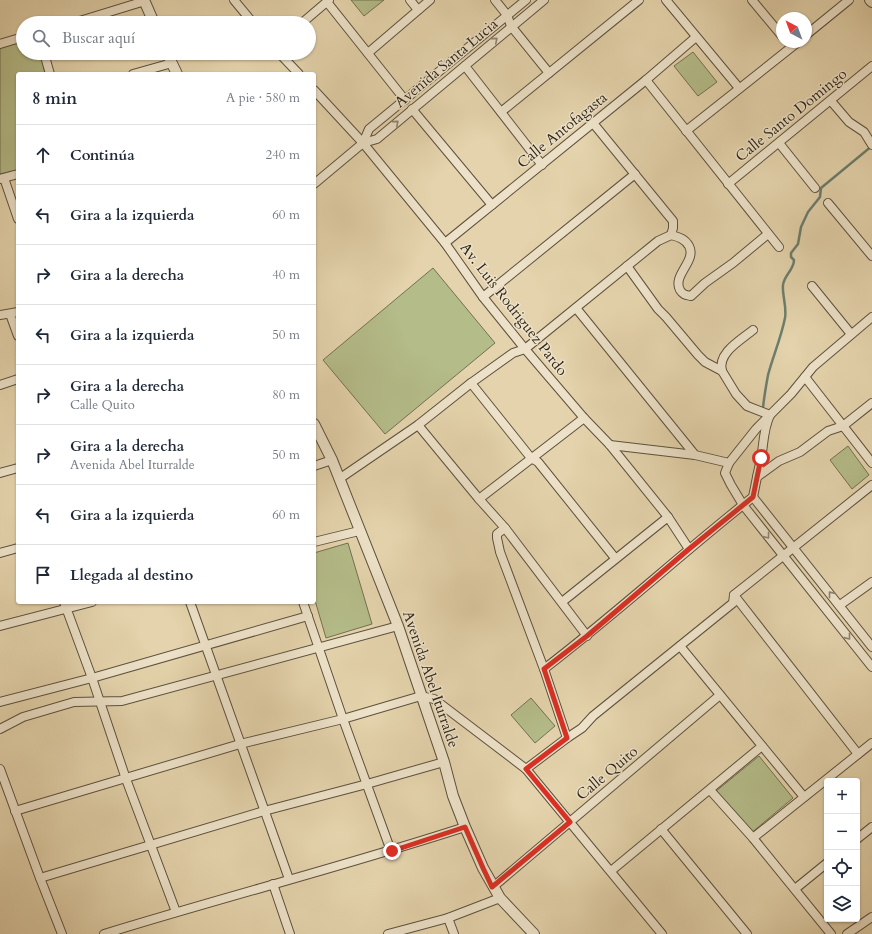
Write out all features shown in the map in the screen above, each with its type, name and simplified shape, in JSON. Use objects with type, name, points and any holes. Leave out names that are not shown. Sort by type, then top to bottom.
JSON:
[{"type":"street","points":[[234,0],[248,16]]},
{"type":"street","points":[[410,0],[418,10]]},
{"type":"street","points":[[368,53],[430,0]]},
{"type":"street","points":[[495,0],[507,15],[512,26],[549,72]]},
{"type":"street","name":"Avenida Santa Lucia","points":[[363,143],[369,129],[526,0]]},
{"type":"street","name":"Avenida Santa Lucia","points":[[316,182],[363,143],[377,139],[544,0]]},
{"type":"street","points":[[501,112],[639,0]]},
{"type":"street","points":[[666,0],[739,88]]},
{"type":"street","points":[[752,0],[776,29]]},
{"type":"street","points":[[812,30],[849,0]]},
{"type":"street","points":[[96,16],[145,1],[151,16]]},
{"type":"street","points":[[310,16],[328,1],[405,100]]},
{"type":"street","name":"Calle Antofagasta","points":[[445,243],[594,123],[696,37]]},
{"type":"street","points":[[0,44],[16,40]]},
{"type":"street","points":[[686,132],[787,48]]},
{"type":"street","points":[[46,60],[49,72]]},
{"type":"street","points":[[170,60],[176,72]]},
{"type":"street","points":[[286,60],[297,72]]},
{"type":"street","points":[[139,72],[172,63]]},
{"type":"street","points":[[465,66],[542,165]]},
{"type":"street","name":"Calle Santo Domingo","points":[[728,184],[872,66]]},
{"type":"street","points":[[646,80],[779,247]]},
{"type":"street","name":"Av. Luis Rodriguez Pardo","points":[[316,92],[363,143],[445,243],[483,297],[525,349],[584,418],[610,445],[668,518],[689,549]]},
{"type":"street","points":[[831,101],[849,122],[864,132],[872,145]]},
{"type":"street","points":[[412,109],[492,205]]},
{"type":"street","points":[[594,123],[673,221],[671,235]]},
{"type":"street","points":[[779,143],[815,188]]},
{"type":"street","points":[[483,297],[635,174]]},
{"type":"street","points":[[16,175],[2,179],[16,214]]},
{"type":"street","points":[[828,203],[872,256]]},
{"type":"street","points":[[339,479],[418,425],[471,383],[513,353],[525,349],[658,241],[671,235],[677,236],[686,241],[691,254],[678,282],[682,293],[691,296],[705,283],[733,264],[768,234]]},
{"type":"street","points":[[627,266],[658,309],[690,347],[705,362],[722,371]]},
{"type":"street","points":[[812,286],[851,334]]},
{"type":"street","points":[[576,308],[695,455]]},
{"type":"street","points":[[0,315],[14,313],[16,324]]},
{"type":"street","points":[[872,317],[813,367],[791,394],[770,415],[729,463],[725,473],[743,505],[872,667]]},
{"type":"street","points":[[753,330],[725,354],[721,365],[722,371],[741,401],[752,408],[770,415]]},
{"type":"street","points":[[805,377],[872,463]]},
{"type":"street","points":[[0,385],[16,381]]},
{"type":"street","points":[[471,383],[531,458],[538,462],[615,558]]},
{"type":"street","points":[[757,477],[779,461],[800,452],[828,431],[843,426],[872,403]]},
{"type":"street","points":[[544,669],[587,636],[689,549],[753,497],[761,458],[763,437],[766,423],[770,415]]},
{"type":"street","points":[[479,499],[584,418]]},
{"type":"street","points":[[418,425],[504,528],[587,636]]},
{"type":"street","name":"Avenida Abel Iturralde","points":[[316,428],[332,460],[398,626],[444,762],[453,796],[465,827],[492,887],[500,898],[534,934]]},
{"type":"street","points":[[610,445],[695,455],[729,463]]},
{"type":"street","points":[[316,465],[332,460]]},
{"type":"street","points":[[0,473],[16,471]]},
{"type":"street","points":[[526,769],[582,728],[593,716],[733,603],[734,595],[872,485]]},
{"type":"street","points":[[753,497],[872,647]]},
{"type":"street","points":[[562,602],[615,558],[668,518]]},
{"type":"street","points":[[504,528],[497,534],[500,552],[544,669],[567,738]]},
{"type":"street","points":[[316,542],[359,531]]},
{"type":"street","points":[[0,553],[16,549]]},
{"type":"street","points":[[840,606],[871,586]]},
{"type":"street","points":[[734,595],[858,754]]},
{"type":"street","points":[[191,604],[289,879]]},
{"type":"street","points":[[304,604],[343,719],[392,851]]},
{"type":"street","points":[[0,626],[65,605],[101,702],[126,778],[152,844],[176,912]]},
{"type":"street","points":[[0,702],[92,678],[308,616]]},
{"type":"street","points":[[0,729],[23,717],[74,702],[122,702],[398,626]]},
{"type":"street","points":[[680,646],[804,797]]},
{"type":"street","name":"Calle Quito","points":[[492,887],[720,695]]},
{"type":"street","points":[[15,811],[240,744],[343,719],[421,696],[434,699],[526,769],[662,934]]},
{"type":"street","points":[[753,838],[872,743]]},
{"type":"street","points":[[611,872],[762,746]]},
{"type":"street","points":[[40,878],[264,811],[444,762]]},
{"type":"street","points":[[0,769],[62,934]]},
{"type":"street","points":[[710,790],[753,838],[831,934]]},
{"type":"street","points":[[860,836],[872,826]]},
{"type":"street","points":[[104,934],[289,879],[392,851],[465,827]]},
{"type":"street","points":[[661,829],[747,934]]},
{"type":"street","points":[[795,889],[824,865]]},
{"type":"street","points":[[273,884],[290,934]]},
{"type":"street","points":[[388,934],[448,918],[500,898]]},
{"type":"street","points":[[847,934],[872,917]]},
{"type":"street","points":[[448,918],[454,934]]},
{"type":"green space","points":[[351,0],[384,0],[364,16]]},
{"type":"green space","points":[[16,42],[16,60],[42,60],[45,72],[16,72],[16,170],[0,174],[0,46]]},
{"type":"green space","points":[[693,52],[717,82],[698,96],[674,66]]},
{"type":"green space","points":[[433,268],[495,343],[385,434],[323,360]]},
{"type":"green space","points":[[848,446],[869,475],[852,489],[830,460]]},
{"type":"green space","points":[[348,543],[372,624],[326,638],[316,604],[316,552]]},
{"type":"green space","points":[[531,698],[555,726],[535,743],[511,715]]},
{"type":"green space","points":[[759,756],[793,798],[750,834],[715,792]]},
{"type":"waterway","points":[[763,408],[768,375],[785,318],[783,285],[785,278],[794,264],[791,253],[798,244],[801,227],[808,212],[820,197],[821,188],[872,146]]},
{"type":"route","points":[[392,851],[465,827],[492,887],[570,822],[526,769],[567,738],[544,669],[587,636],[689,549],[753,497],[761,458]]}]
